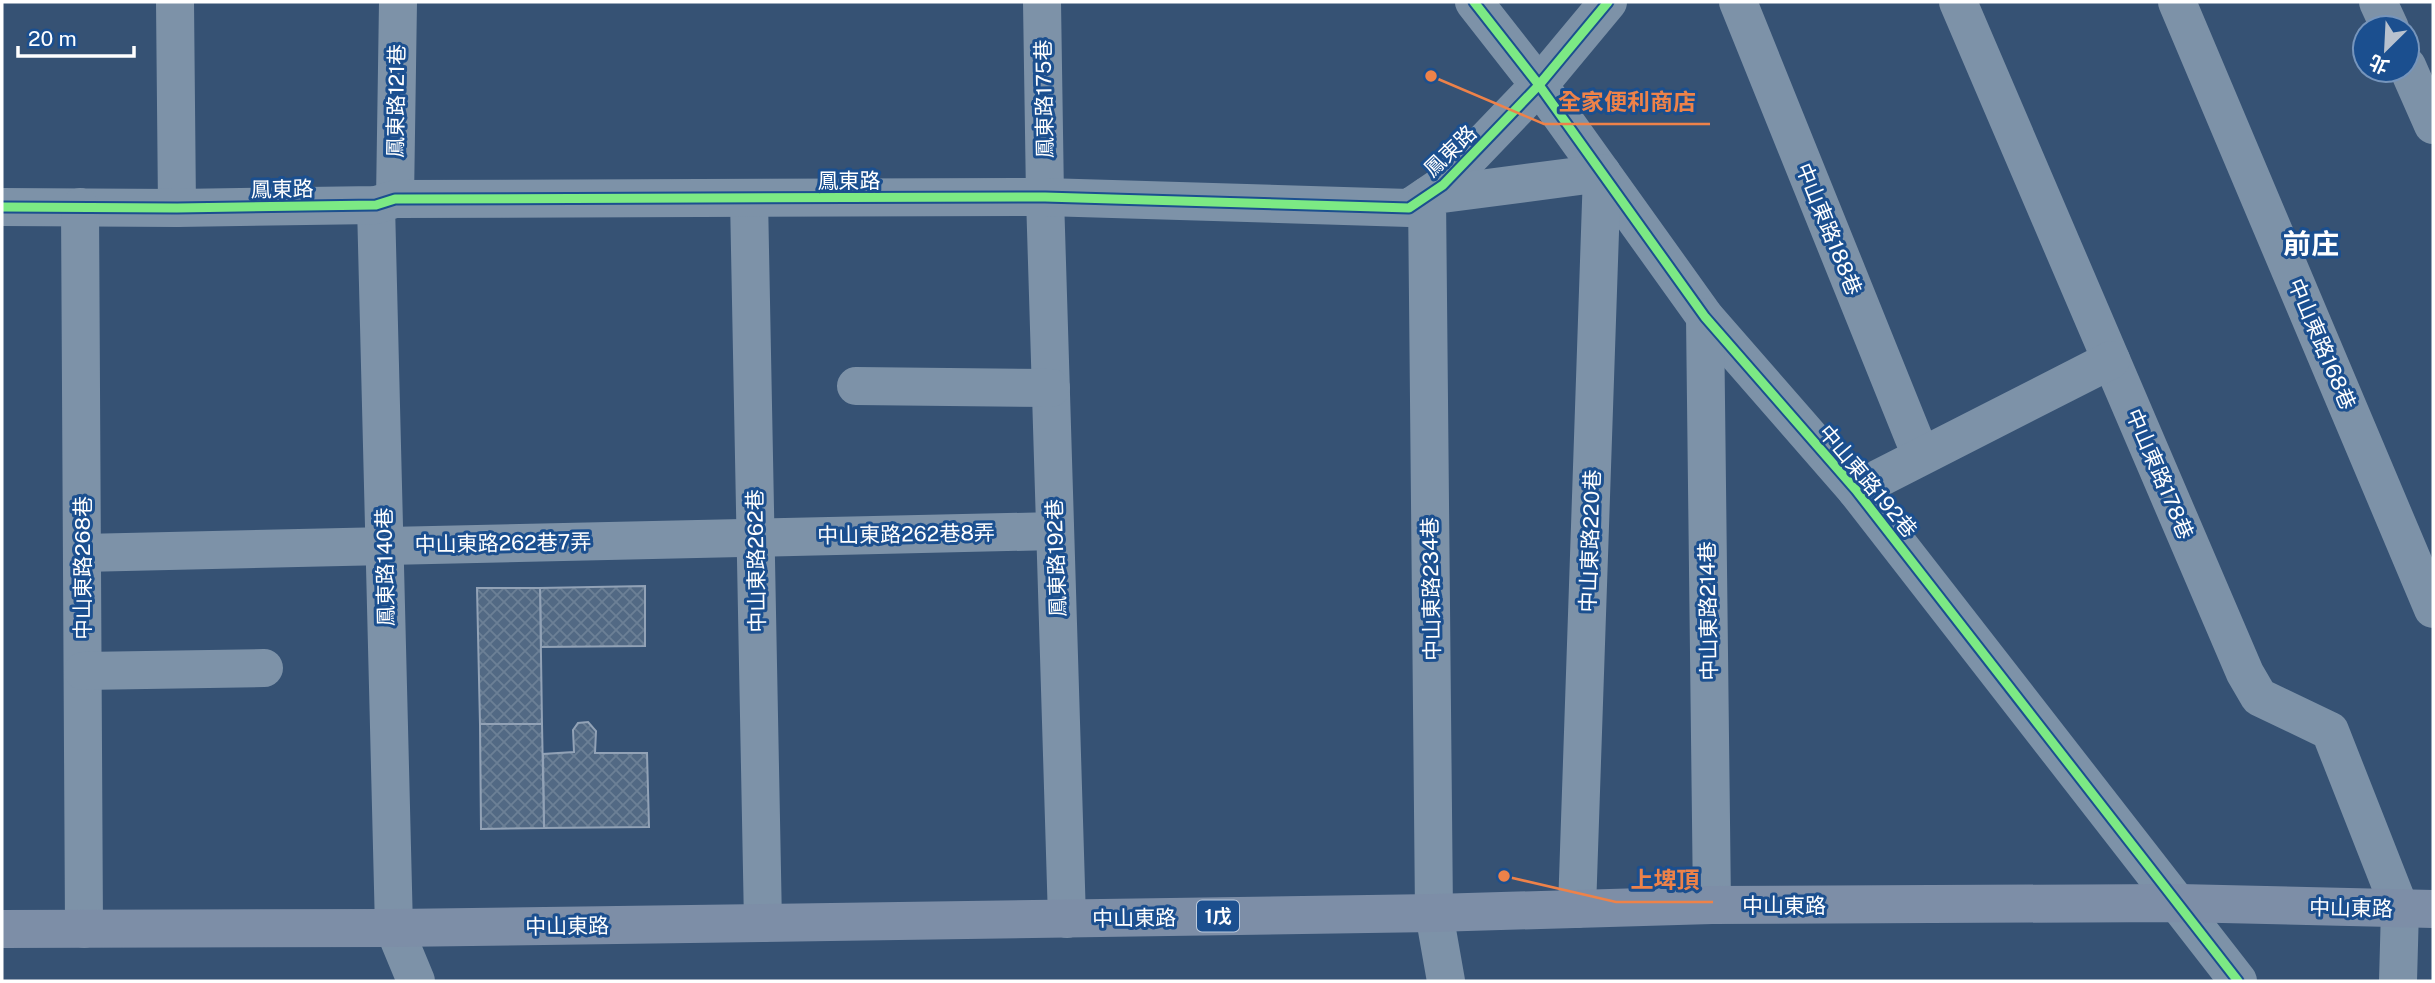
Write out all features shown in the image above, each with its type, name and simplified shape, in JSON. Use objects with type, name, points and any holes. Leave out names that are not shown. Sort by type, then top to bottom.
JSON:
[{"type":"main road","name":"中山東路","points":[[2,929],[394,928],[1067,919],[1712,905],[2179,903],[2417,909]]},
{"type":"street","points":[[175,2],[177,208]]},
{"type":"street","name":"鳳東路121巷","points":[[385,202],[398,2]]},
{"type":"street","name":"鳳東路175巷","points":[[1042,2],[1045,197]]},
{"type":"street","name":"中山東路192巷","points":[[1474,2],[1539,85],[1704,317],[1856,490],[2238,981]]},
{"type":"street","name":"鳳東路","points":[[2,207],[177,208],[385,202],[1045,197],[1409,208],[1443,185],[1539,85],[1608,2]]},
{"type":"street","name":"中山東路188巷","points":[[1738,2],[1921,456]]},
{"type":"street","name":"中山東路178巷","points":[[1958,2],[2245,673],[2259,697],[2330,731],[2417,909]]},
{"type":"street","name":"中山東路168巷","points":[[2177,2],[2433,609]]},
{"type":"street","points":[[2415,84],[2433,125]]},
{"type":"street","points":[[1427,196],[1602,173]]},
{"type":"street","name":"中山東路220巷","points":[[1577,909],[1602,173]]},
{"type":"street","name":"中山東路234巷","points":[[1427,196],[1434,913],[1446,981]]},
{"type":"street","name":"鳳東路192巷","points":[[1045,197],[1067,919]]},
{"type":"street","name":"中山東路262巷","points":[[749,198],[763,923]]},
{"type":"street","name":"鳳東路140巷","points":[[385,202],[384,546],[394,928]]},
{"type":"street","name":"中山東路268巷","points":[[80,207],[84,929]]},
{"type":"street","name":"中山東路214巷","points":[[1704,317],[1712,905]]},
{"type":"street","points":[[1856,490],[2111,360]]},
{"type":"street","points":[[856,386],[1051,388]]},
{"type":"street","name":"中山東路262巷8弄","points":[[756,537],[1055,531]]},
{"type":"street","name":"中山東路262巷7弄","points":[[82,553],[756,537]]},
{"type":"street","points":[[83,671],[264,668]]},
{"type":"street","points":[[2398,981],[2417,909]]},
{"type":"street","points":[[394,928],[415,981]]},
{"type":"building","points":[[645,586],[645,646],[541,647],[540,588]]},
{"type":"building","points":[[477,588],[540,588],[542,724],[480,724]]},
{"type":"building","points":[[588,722],[596,731],[595,753],[647,753],[649,827],[544,828],[543,754],[574,752],[573,730],[578,723]]},
{"type":"building","points":[[480,724],[542,724],[544,828],[481,829]]},
{"type":"cycle path","points":[[1474,2],[1539,85],[1705,317],[1856,490],[2238,981]]},
{"type":"cycle path","points":[[2,207],[376,205],[395,199],[1045,197],[1409,208],[1443,185],[1539,85],[1608,2]]},
{"type":"place","name":"全家便利商店","points":[[1431,76]]},
{"type":"place","name":"上埤頂","points":[[1504,876]]},
{"type":"district","name":"前庄","points":[[2311,243]]}]
